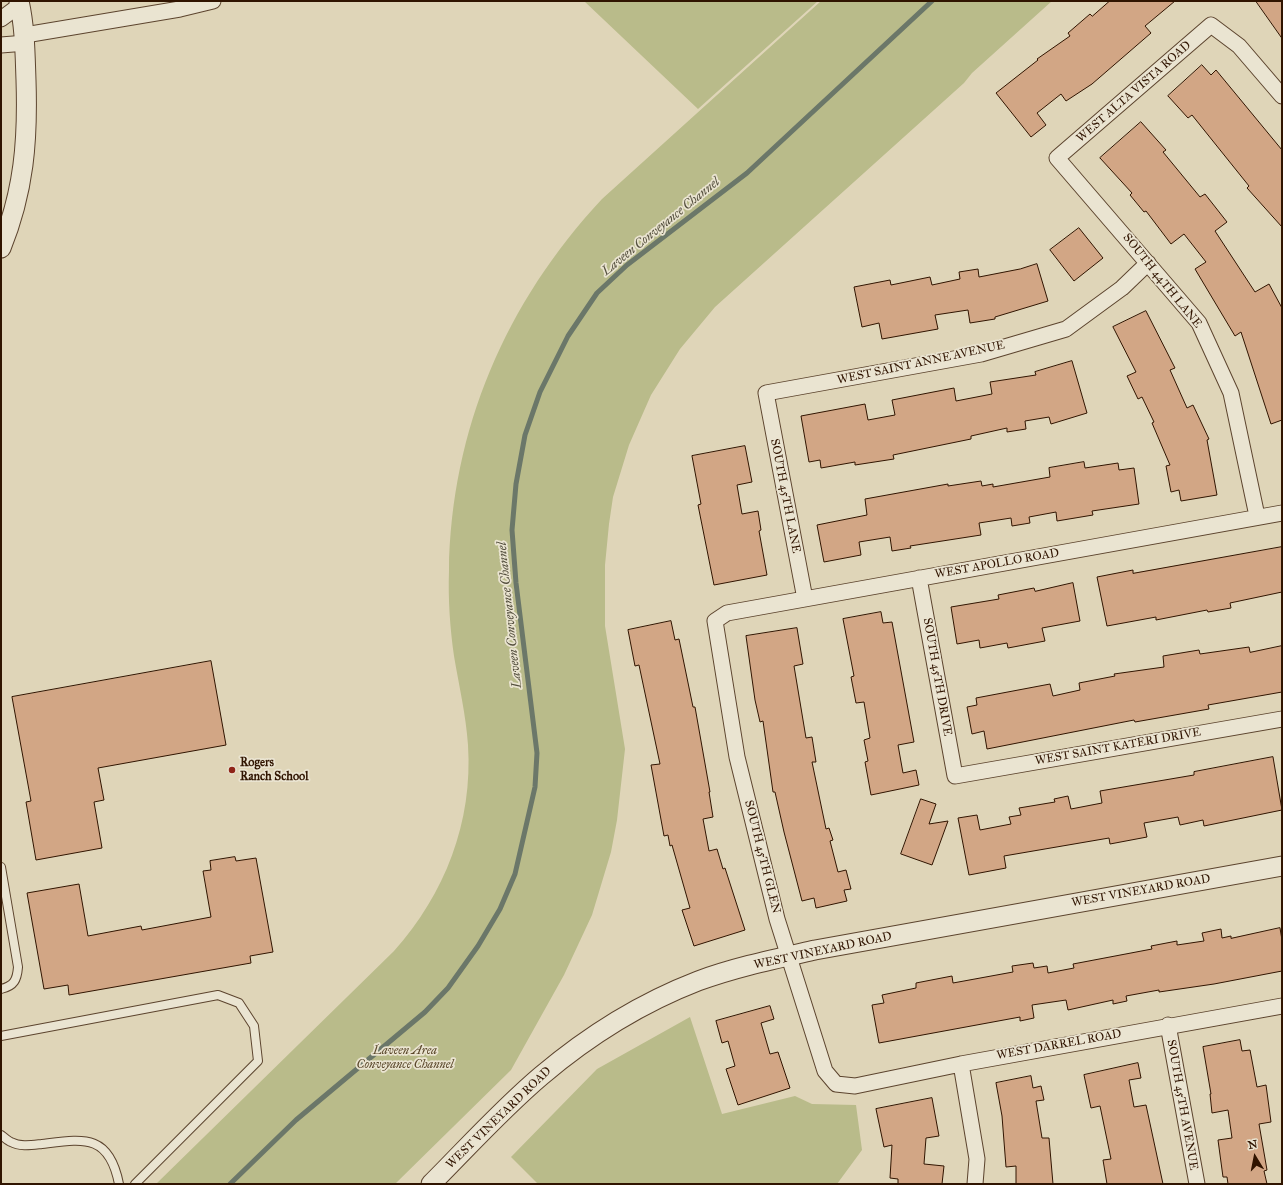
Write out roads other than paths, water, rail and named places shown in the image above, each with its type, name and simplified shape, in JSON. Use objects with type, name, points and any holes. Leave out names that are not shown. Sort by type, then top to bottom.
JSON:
[{"type":"street","points":[[1,45],[213,1]]},
{"type":"street","points":[[1,248],[16,207],[24,162],[28,125],[26,39],[20,3]]},
{"type":"street","points":[[1,19],[20,3]]},
{"type":"street","name":"WEST ALTA VISTA ROAD","points":[[1057,158],[1211,25],[1238,46],[1281,92]]},
{"type":"street","name":"SOUTH 44TH LANE","points":[[1057,158],[1199,323],[1231,393],[1257,516]]},
{"type":"street","name":"WEST SAINT ANNE AVENUE","points":[[766,393],[982,354],[1066,329],[1122,288],[1148,262]]},
{"type":"street","name":"SOUTH 45TH LANE","points":[[766,393],[805,598]]},
{"type":"street","name":"WEST APOLLO ROAD","points":[[715,621],[727,612],[1257,516],[1282,513]]},
{"type":"street","name":"SOUTH 45TH DRIVE","points":[[919,578],[955,776]]},
{"type":"street","name":"SOUTH 45TH GLEN","points":[[715,621],[737,757],[777,919],[825,1071],[836,1084]]},
{"type":"street","name":"WEST SAINT KATERI DRIVE","points":[[955,776],[1282,719]]},
{"type":"street","name":"WEST VINEYARD ROAD","points":[[431,1184],[517,1098],[541,1076],[581,1045],[641,1008],[698,981],[754,964],[788,956],[1282,866]]},
{"type":"street","name":"WEST DARREL ROAD","points":[[836,1084],[855,1086],[961,1064],[1168,1025],[1282,1006]]},
{"type":"street","name":"SOUTH 45TH AVENUE","points":[[1168,1025],[1196,1184]]},
{"type":"street","points":[[961,1064],[977,1159],[975,1184]]},
{"type":"lane","points":[[1,867],[18,967],[17,979],[10,987],[1,989]]},
{"type":"lane","points":[[1,1036],[218,995],[239,1003],[254,1026],[258,1060],[135,1184]]},
{"type":"lane","points":[[1,1135],[12,1143],[29,1146],[81,1140],[95,1142],[105,1151],[117,1172],[119,1184]]},
{"type":"waterway","name":"Laveen Conveyance Channel","points":[[230,1184],[296,1120],[425,1012],[448,988],[478,946],[500,909],[515,874],[535,787],[537,753],[516,583],[512,530],[516,484],[525,435],[540,392],[568,336],[597,293],[627,265],[747,173],[932,1]]},
{"type":"place","name":"Rogers Ranch School","points":[[232,770]]},
{"type":"park label","name":"Laveen Area Conveyance Channel","points":[[405,1058]]}]
